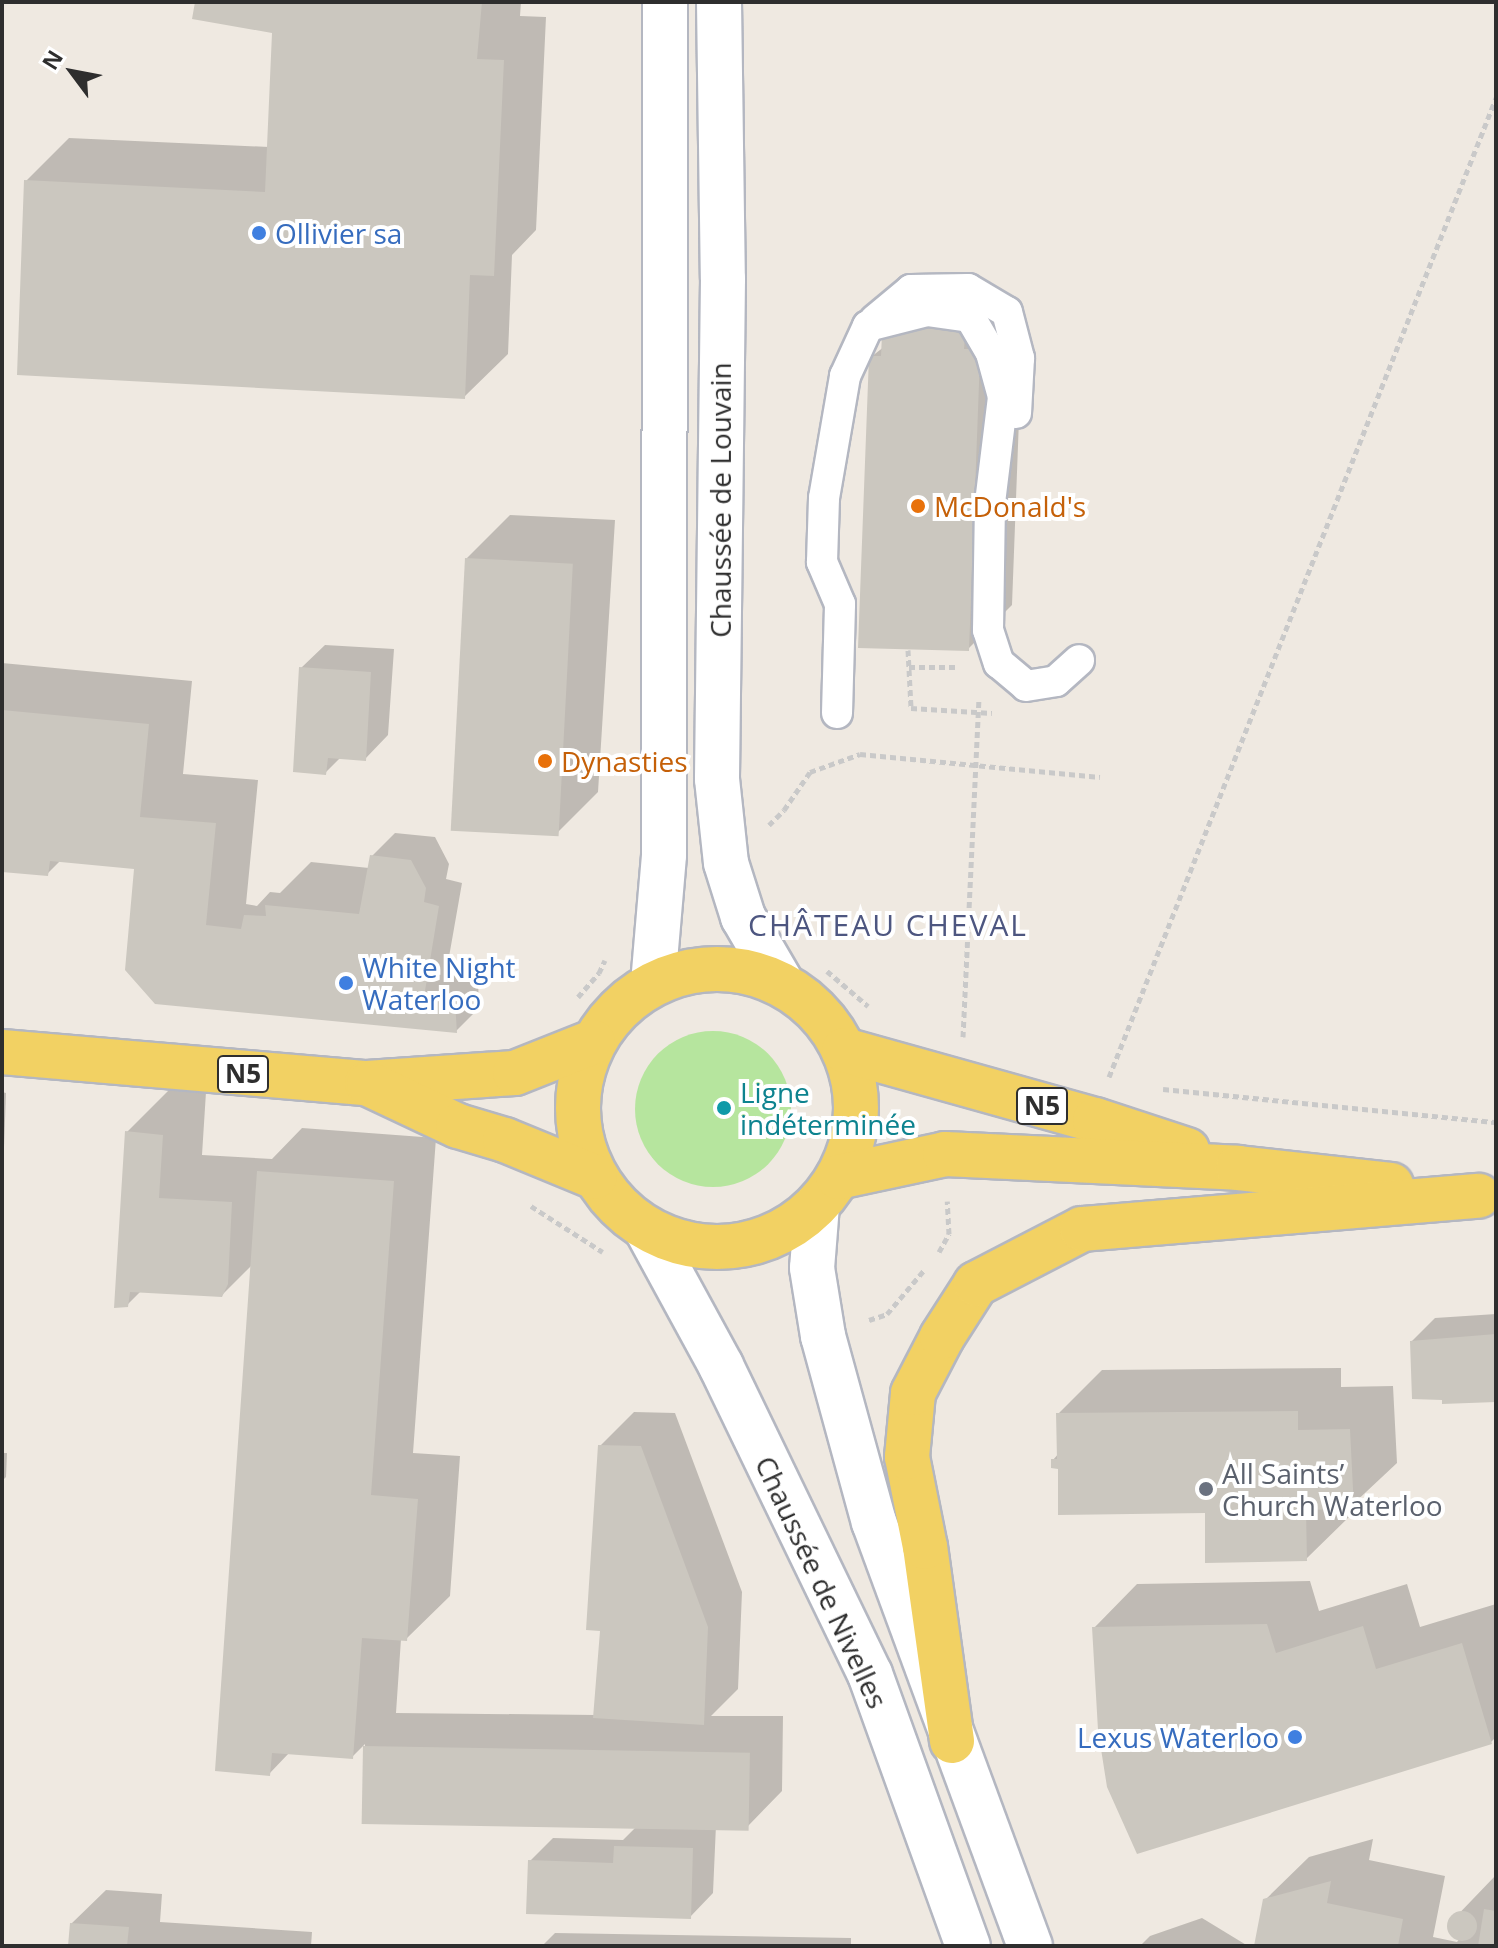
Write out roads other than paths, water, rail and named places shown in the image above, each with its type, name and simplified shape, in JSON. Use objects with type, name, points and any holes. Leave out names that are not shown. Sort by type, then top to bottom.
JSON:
[{"type":"main road","name":"Chaussée de Louvain","points":[[653,984],[664,855],[665,2]]},
{"type":"main road","name":"Chaussée de Louvain","points":[[719,2],[723,279],[717,779],[726,863],[739,904],[800,972]]},
{"type":"main road","name":"N5","points":[[695,970],[800,972],[819,1012],[844,1050],[856,1093],[853,1136],[827,1191],[784,1230],[745,1244],[704,1247],[647,1230],[624,1213],[595,1177],[579,1133],[579,1086],[593,1042],[619,1008],[653,984],[695,970]]},
{"type":"main road","name":"N5","points":[[2,1052],[367,1083],[515,1073],[593,1042]]},
{"type":"main road","name":"N5","points":[[844,1050],[953,1083],[1095,1120],[1238,1168]]},
{"type":"main road","name":"N5","points":[[367,1083],[458,1126],[505,1140],[595,1177]]},
{"type":"main road","name":"N5","points":[[827,1191],[945,1154],[1238,1168],[1488,1197]]},
{"type":"main road","name":"Chaussée de Nivelles","points":[[827,1191],[812,1268],[823,1336],[874,1522],[952,1741],[1030,1946]]},
{"type":"main road","points":[[952,1741],[925,1547],[907,1457],[913,1393],[942,1337],[976,1284],[1082,1229],[1488,1197]]},
{"type":"main road","name":"Chaussée de Nivelles","points":[[647,1230],[721,1366],[870,1674],[968,1946]]},
{"type":"lane","points":[[837,713],[840,604],[822,562],[824,498],[845,376],[868,326],[927,311],[970,317],[991,353],[1003,397],[993,476],[988,630],[999,663],[1026,686],[1056,681],[1079,660]]},
{"type":"place","name":"Ollivier sa","points":[[259,233]]},
{"type":"place","name":"McDonald's","points":[[918,506]]},
{"type":"place","name":"Dynasties","points":[[545,761]]},
{"type":"place","name":"White Night Waterloo","points":[[346,983]]},
{"type":"place","name":"Ligne indéterminée","points":[[724,1108]]},
{"type":"place","name":"All Saints’ Church Waterloo","points":[[1206,1489]]},
{"type":"place","name":"Lexus Waterloo","points":[[1295,1737]]},
{"type":"district","name":"CHÂTEAU CHEVAL","points":[[888,925]]}]
